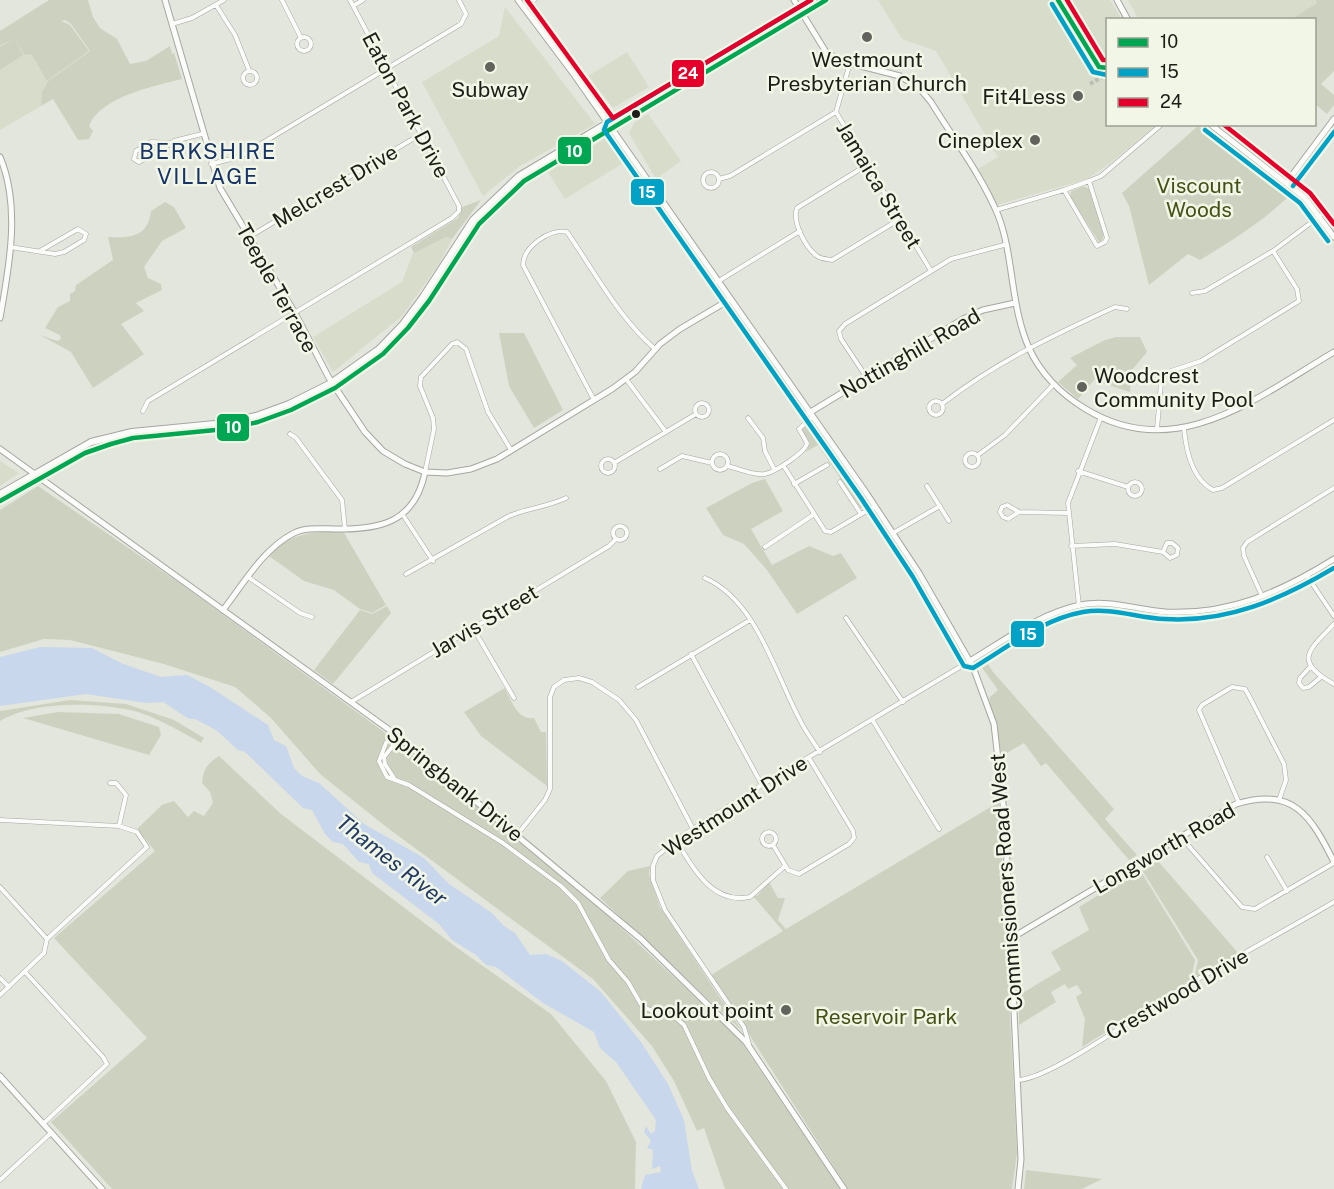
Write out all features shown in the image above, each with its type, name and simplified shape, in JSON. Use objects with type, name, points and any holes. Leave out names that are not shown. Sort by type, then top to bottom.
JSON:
[{"type":"main road","points":[[801,11],[813,0]]},
{"type":"main road","points":[[0,501],[85,453],[139,437],[226,429],[258,422],[291,410],[333,385],[383,354],[408,328],[429,301],[479,224],[499,201],[524,181],[609,125],[801,11],[826,0]]},
{"type":"main road","points":[[0,494],[79,447],[109,437],[138,431],[225,423],[289,404],[333,385]]},
{"type":"street","name":"Teeple Terrace","points":[[165,0],[210,164],[219,188],[295,313],[333,385],[365,432],[383,451],[425,472]]},
{"type":"street","points":[[172,24],[224,0]]},
{"type":"street","points":[[282,0],[301,38]]},
{"type":"street","name":"Eaton Park Drive","points":[[295,313],[459,211],[459,206],[350,0]]},
{"type":"street","points":[[353,6],[363,0]]},
{"type":"street","points":[[210,164],[239,157],[461,24],[466,14],[459,0]]},
{"type":"street","name":"Commissioners Road West","points":[[518,0],[609,125],[875,506],[970,661],[994,724],[1000,764],[1005,820],[1018,1080],[1021,1159],[1018,1189]]},
{"type":"street","points":[[523,7],[534,0]]},
{"type":"street","points":[[794,0],[826,52],[850,63],[900,76],[920,89],[995,210],[1015,303],[1034,359],[1074,402],[1101,417],[1134,428],[1184,429],[1230,413],[1334,353]]},
{"type":"street","points":[[1117,0],[1127,18]]},
{"type":"street","points":[[216,5],[235,35],[249,70]]},
{"type":"street","name":"Jamaica Street","points":[[850,63],[836,112],[931,272]]},
{"type":"street","points":[[719,179],[715,174],[709,173],[704,183],[713,188],[719,179],[730,176],[836,112]]},
{"type":"street","points":[[1287,182],[1334,119]]},
{"type":"street","points":[[995,210],[1064,190],[1101,176],[1160,126]]},
{"type":"street","points":[[1213,126],[1287,182],[1320,216],[1334,237]]},
{"type":"street","points":[[172,143],[151,142],[136,150],[134,159],[139,162],[172,143],[202,134]]},
{"type":"street","name":"Melcrest Drive","points":[[249,237],[421,134]]},
{"type":"street","points":[[0,157],[9,189],[9,247],[0,318]]},
{"type":"street","points":[[867,165],[797,208],[794,216],[800,231],[815,254],[820,258],[832,260],[900,219]]},
{"type":"street","points":[[1064,190],[1097,246],[1105,242],[1107,238],[1089,181]]},
{"type":"street","points":[[1192,293],[1205,291],[1273,251],[1320,216]]},
{"type":"street","points":[[9,247],[55,254],[84,240],[86,234],[78,229],[40,251]]},
{"type":"street","points":[[594,400],[523,265],[523,256],[528,249],[551,233],[559,230],[567,232],[624,315],[642,338],[656,350]]},
{"type":"street","points":[[717,282],[800,231]]},
{"type":"street","points":[[867,378],[841,339],[839,330],[845,324],[931,272],[970,252],[1004,245]]},
{"type":"street","points":[[1157,430],[1161,383],[1166,373],[1201,361],[1299,301],[1296,289],[1273,251]]},
{"type":"street","points":[[425,472],[447,473],[471,469],[511,450],[626,378],[681,329],[729,300]]},
{"type":"street","name":"Nottinghill Road","points":[[811,415],[963,319],[983,310],[1015,303]]},
{"type":"street","points":[[942,404],[981,374],[1029,347],[1106,311],[1116,308],[1127,309]]},
{"type":"street","points":[[143,411],[148,401],[295,313]]},
{"type":"street","points":[[224,610],[274,545],[297,532],[311,528],[345,529],[385,524],[403,515],[418,495],[434,429],[433,418],[420,386],[421,377],[452,344],[457,342],[466,349],[488,412],[511,450]]},
{"type":"street","points":[[626,378],[666,432]]},
{"type":"street","points":[[978,455],[1005,435],[1054,383]]},
{"type":"street","points":[[614,463],[696,414]]},
{"type":"street","points":[[660,469],[682,456],[711,463],[718,470],[727,466],[760,473],[774,470],[807,447],[799,429],[811,415]]},
{"type":"street","points":[[1079,606],[1068,503],[1078,471],[1101,417]]},
{"type":"street","points":[[748,418],[763,438],[765,451],[774,470]]},
{"type":"street","points":[[1184,429],[1187,455],[1202,480],[1213,490],[1222,488],[1334,420]]},
{"type":"street","points":[[290,434],[296,438],[342,500],[345,529]]},
{"type":"street","name":"Springbank Drive","points":[[0,449],[397,736],[641,939],[707,1001],[750,1047],[844,1189]]},
{"type":"street","points":[[711,463],[714,455],[722,454],[728,460],[727,466]]},
{"type":"street","points":[[795,484],[827,465]]},
{"type":"street","points":[[785,468],[821,528],[831,532],[875,506]]},
{"type":"street","points":[[1078,471],[1128,487]]},
{"type":"street","points":[[840,482],[861,514]]},
{"type":"street","points":[[927,486],[949,521]]},
{"type":"street","points":[[1262,597],[1244,556],[1247,542],[1334,488]]},
{"type":"street","points":[[406,574],[433,561],[509,516],[526,509],[549,507],[566,498]]},
{"type":"street","points":[[1019,512],[1008,519],[1000,512],[1002,507],[1007,505],[1019,512],[1068,513]]},
{"type":"street","points":[[893,533],[940,506]]},
{"type":"street","points":[[403,515],[433,561]]},
{"type":"street","points":[[765,547],[813,515]]},
{"type":"street","name":"Jarvis Street","points":[[351,702],[609,546],[616,539]]},
{"type":"street","points":[[1071,546],[1108,543],[1163,552],[1168,557],[1177,555],[1178,548],[1170,543],[1165,545],[1163,552]]},
{"type":"street","points":[[970,661],[1031,624],[1058,611],[1079,606],[1107,604],[1165,612],[1194,612],[1262,597],[1307,576],[1334,559]]},
{"type":"street","points":[[1307,576],[1334,616]]},
{"type":"street","points":[[248,577],[300,613],[312,617]]},
{"type":"street","points":[[705,578],[719,584],[750,620],[769,649],[800,721],[820,752]]},
{"type":"street","points":[[846,618],[903,702]]},
{"type":"street","points":[[638,687],[750,620]]},
{"type":"street","points":[[1334,624],[1308,651],[1307,662],[1321,676],[1334,684]]},
{"type":"street","points":[[473,628],[514,698]]},
{"type":"street","points":[[691,654],[762,785]]},
{"type":"street","name":"Westmount Drive","points":[[750,1047],[744,1027],[658,896],[653,866],[657,856],[676,840],[762,785],[873,721],[970,661]]},
{"type":"street","points":[[1310,667],[1300,678],[1299,683],[1303,688],[1309,687],[1321,676]]},
{"type":"street","points":[[517,835],[545,800],[550,789],[550,697],[554,687],[564,680],[579,678],[592,682],[629,710],[693,829]]},
{"type":"street","points":[[1239,803],[1199,710],[1232,687],[1245,689],[1284,764],[1286,780],[1279,800]]},
{"type":"street","points":[[873,721],[939,830]]},
{"type":"street","points":[[397,736],[386,743],[380,761],[387,777],[409,784],[478,827],[561,886],[578,903],[609,960],[628,982],[642,1006],[656,1013],[676,1018],[684,1025],[715,1088],[786,1189]]},
{"type":"street","points":[[773,845],[785,866],[793,873],[799,874],[849,844],[854,838],[853,831],[809,758]]},
{"type":"street","points":[[110,783],[116,783],[126,795],[118,826]]},
{"type":"street","name":"Longworth Road","points":[[1010,939],[1239,803],[1254,798],[1289,802],[1307,815],[1318,830],[1334,862]]},
{"type":"street","points":[[0,820],[118,826],[136,832],[147,847],[46,939],[44,953],[26,973],[0,995]]},
{"type":"street","points":[[1181,837],[1248,910],[1255,909],[1334,862]]},
{"type":"street","points":[[676,840],[703,882],[725,894],[750,897],[785,866]]},
{"type":"street","points":[[1267,857],[1287,891]]},
{"type":"street","points":[[0,887],[46,939]]},
{"type":"street","name":"Crestwood Drive","points":[[1018,1080],[1030,1080],[1053,1068],[1174,993],[1334,902]]},
{"type":"street","points":[[26,973],[107,1064],[43,1124]]},
{"type":"street","points":[[0,978],[9,987]]},
{"type":"street","points":[[0,1076],[102,1189]]},
{"type":"street","points":[[0,1180],[51,1133]]},
{"type":"shaded area","points":[[878,0],[1110,0],[1121,18],[1106,18],[1106,126],[1156,126],[1087,179],[997,205],[976,170],[998,157],[936,51],[902,39]]},
{"type":"shaded area","points":[[1128,0],[1316,0],[1318,3],[1294,18],[1138,18]]},
{"type":"shaded area","points":[[505,7],[595,124],[520,166],[483,196],[422,82],[499,36]]},
{"type":"shaded area","points":[[13,37],[24,53],[32,55],[47,81],[42,91],[41,106],[0,130],[0,45]]},
{"type":"shaded area","points":[[627,52],[649,87],[613,108],[588,76]]},
{"type":"shaded area","points":[[648,114],[681,161],[656,179],[629,133],[634,123]]},
{"type":"shaded area","points":[[605,139],[625,162],[565,199],[548,172]]},
{"type":"shaded area","points":[[446,237],[452,239],[439,264],[402,316],[333,372],[313,337],[402,282],[413,253]]},
{"type":"shaded area","points":[[0,461],[19,473],[0,486]]},
{"type":"green space","points":[[49,0],[88,0],[93,17],[100,28],[117,39],[130,64],[146,61],[170,46],[182,79],[129,94],[104,107],[89,126],[93,131],[89,139],[78,140],[53,99],[41,106],[42,91],[48,81],[90,51],[71,24],[65,20],[61,21],[70,25],[89,51],[47,81],[32,55],[24,54],[15,40],[23,55],[0,70],[0,47],[14,39],[0,45],[0,31]]},
{"type":"green space","points":[[1316,0],[1334,0],[1334,71],[1321,84],[1334,95],[1334,105],[1327,114],[1316,105],[1316,18],[1294,18],[1317,3]]},
{"type":"green space","name":"Viscount Woods","points":[[1198,126],[1288,197],[1257,223],[1223,246],[1200,260],[1188,254],[1149,285],[1129,206],[1122,193]]},
{"type":"green space","points":[[1084,186],[1089,189],[1104,234],[1102,241],[1099,242],[1070,197],[1071,191]]},
{"type":"green space","points":[[481,200],[452,239],[446,237],[414,253],[411,247],[458,218],[462,207]]},
{"type":"green space","points":[[165,202],[174,207],[186,228],[162,241],[144,267],[148,278],[161,284],[162,290],[136,303],[144,311],[121,324],[144,354],[93,388],[71,352],[40,335],[57,341],[61,339],[60,335],[45,328],[58,307],[70,301],[70,294],[75,291],[76,285],[113,260],[108,237],[131,236],[142,231],[149,220],[151,211]]},
{"type":"green space","points":[[499,333],[524,333],[563,410],[534,428],[509,386]]},
{"type":"green space","points":[[1116,337],[1140,337],[1147,352],[1132,370],[1130,392],[1094,380],[1078,399],[1058,382],[1077,365],[1070,358],[1105,340]]},
{"type":"green space","points":[[811,423],[868,503],[868,507],[860,508],[818,445],[806,452],[810,443],[801,429]]},
{"type":"green space","points":[[765,479],[783,511],[751,529],[772,565],[809,546],[833,556],[841,553],[857,578],[797,614],[767,570],[744,544],[723,535],[706,508],[752,483]]},
{"type":"green space","points":[[38,486],[178,582],[391,737],[597,905],[738,1037],[840,1189],[725,1189],[704,1128],[697,1131],[674,1081],[652,1046],[593,979],[389,829],[320,774],[271,718],[235,687],[164,664],[70,640],[44,639],[0,652],[0,510]]},
{"type":"green space","points":[[343,531],[386,605],[372,613],[360,609],[334,590],[304,581],[269,556],[285,542],[294,538],[312,533]]},
{"type":"green space","points":[[387,606],[391,613],[333,684],[314,670],[360,610],[372,614]]},
{"type":"green space","points":[[986,661],[993,672],[1114,809],[1105,819],[1137,855],[1129,860],[1046,763],[1041,766],[1024,743],[1007,753],[1001,752],[989,698],[998,690],[980,665]]},
{"type":"green space","points":[[505,688],[519,713],[528,718],[534,718],[541,732],[546,732],[547,786],[481,736],[464,712]]},
{"type":"green space","points":[[70,700],[126,704],[174,720],[204,738],[201,743],[148,716],[115,707],[64,705],[46,707],[14,714],[0,721],[0,711]]},
{"type":"green space","points":[[58,712],[119,714],[159,727],[161,735],[149,755],[23,718]]},
{"type":"green space","points":[[219,756],[281,814],[456,947],[551,1014],[606,1081],[636,1142],[635,1189],[112,1189],[51,1122],[147,1038],[54,938],[155,851],[137,829],[162,805],[174,801],[188,817],[194,811],[204,816],[213,803],[210,792],[202,783],[205,770]]},
{"type":"green space","name":"Reservoir Park","points":[[999,802],[1017,1153],[1012,1189],[848,1189],[711,975],[783,931],[753,896],[757,896],[769,882],[778,898],[785,898],[778,920],[786,929]]},
{"type":"green space","points":[[1158,861],[1239,954],[1194,979],[1198,960],[1142,870]]},
{"type":"green space","points":[[650,866],[649,875],[660,907],[742,1031],[600,898],[628,871]]},
{"type":"green space","points":[[1140,870],[1195,960],[1191,979],[1082,1047],[1085,1019],[1076,997],[1082,993],[1077,985],[1068,989],[1065,984],[1051,992],[1056,1002],[1019,1025],[1019,995],[1061,970],[1051,952],[1089,930],[1079,907]]},
{"type":"green space","points":[[1026,1170],[1102,1179],[1082,1189],[1024,1189]]},
{"type":"water","name":"Thames River","points":[[40,647],[92,648],[121,663],[161,677],[187,675],[210,687],[268,725],[274,740],[286,746],[294,768],[302,776],[319,783],[364,824],[424,858],[449,884],[492,913],[504,926],[515,933],[530,955],[546,954],[562,961],[601,992],[641,1042],[668,1084],[684,1120],[692,1171],[699,1189],[641,1189],[645,1175],[661,1172],[660,1166],[652,1169],[653,1150],[647,1148],[651,1141],[644,1132],[646,1126],[651,1134],[655,1131],[656,1120],[616,1062],[600,1048],[594,1032],[543,1003],[496,967],[486,965],[476,955],[452,940],[439,924],[372,873],[369,864],[359,862],[343,844],[333,842],[325,834],[312,810],[303,808],[245,752],[238,750],[216,730],[195,719],[189,719],[163,702],[147,703],[86,694],[0,706],[0,657]]},
{"type":"tunnel","points":[[1090,84],[1102,77],[1106,71]]},
{"type":"transit line","name":"24","points":[[527,0],[613,118],[811,0]]},
{"type":"transit line","name":"15","points":[[811,0],[607,122],[604,130],[861,498],[913,577],[964,666],[973,668],[1040,627],[1083,612],[1104,611],[1165,619],[1210,617],[1232,613],[1274,599],[1334,568]]},
{"type":"transit line","name":"10","points":[[0,501],[85,453],[111,444],[133,438],[226,429],[258,422],[291,410],[335,388],[383,354],[408,328],[429,301],[479,224],[524,181],[826,0]]},
{"type":"transit line","name":"10","points":[[1058,0],[1099,67],[1106,68]]},
{"type":"transit line","name":"24","points":[[1067,0],[1103,60],[1106,60]]},
{"type":"transit line","name":"15","points":[[1052,4],[1093,72],[1106,75]]},
{"type":"transit line","name":"24","points":[[1226,126],[1310,193],[1334,224]]},
{"type":"transit line","name":"15","points":[[1205,130],[1300,203],[1328,241]]},
{"type":"transit line","name":"15","points":[[1293,186],[1334,132]]},
{"type":"place","name":"Westmount Presbyterian Church","points":[[867,37]]},
{"type":"place","name":"Subway","points":[[490,67]]},
{"type":"place","name":"Fit4Less","points":[[1078,96]]},
{"type":"place","name":"Cineplex","points":[[1035,140]]},
{"type":"place","name":"Woodcrest Community Pool","points":[[1082,387]]},
{"type":"place","name":"Lookout point","points":[[786,1010]]},
{"type":"district","name":"BERKSHIRE VILLAGE","points":[[208,164]]}]
